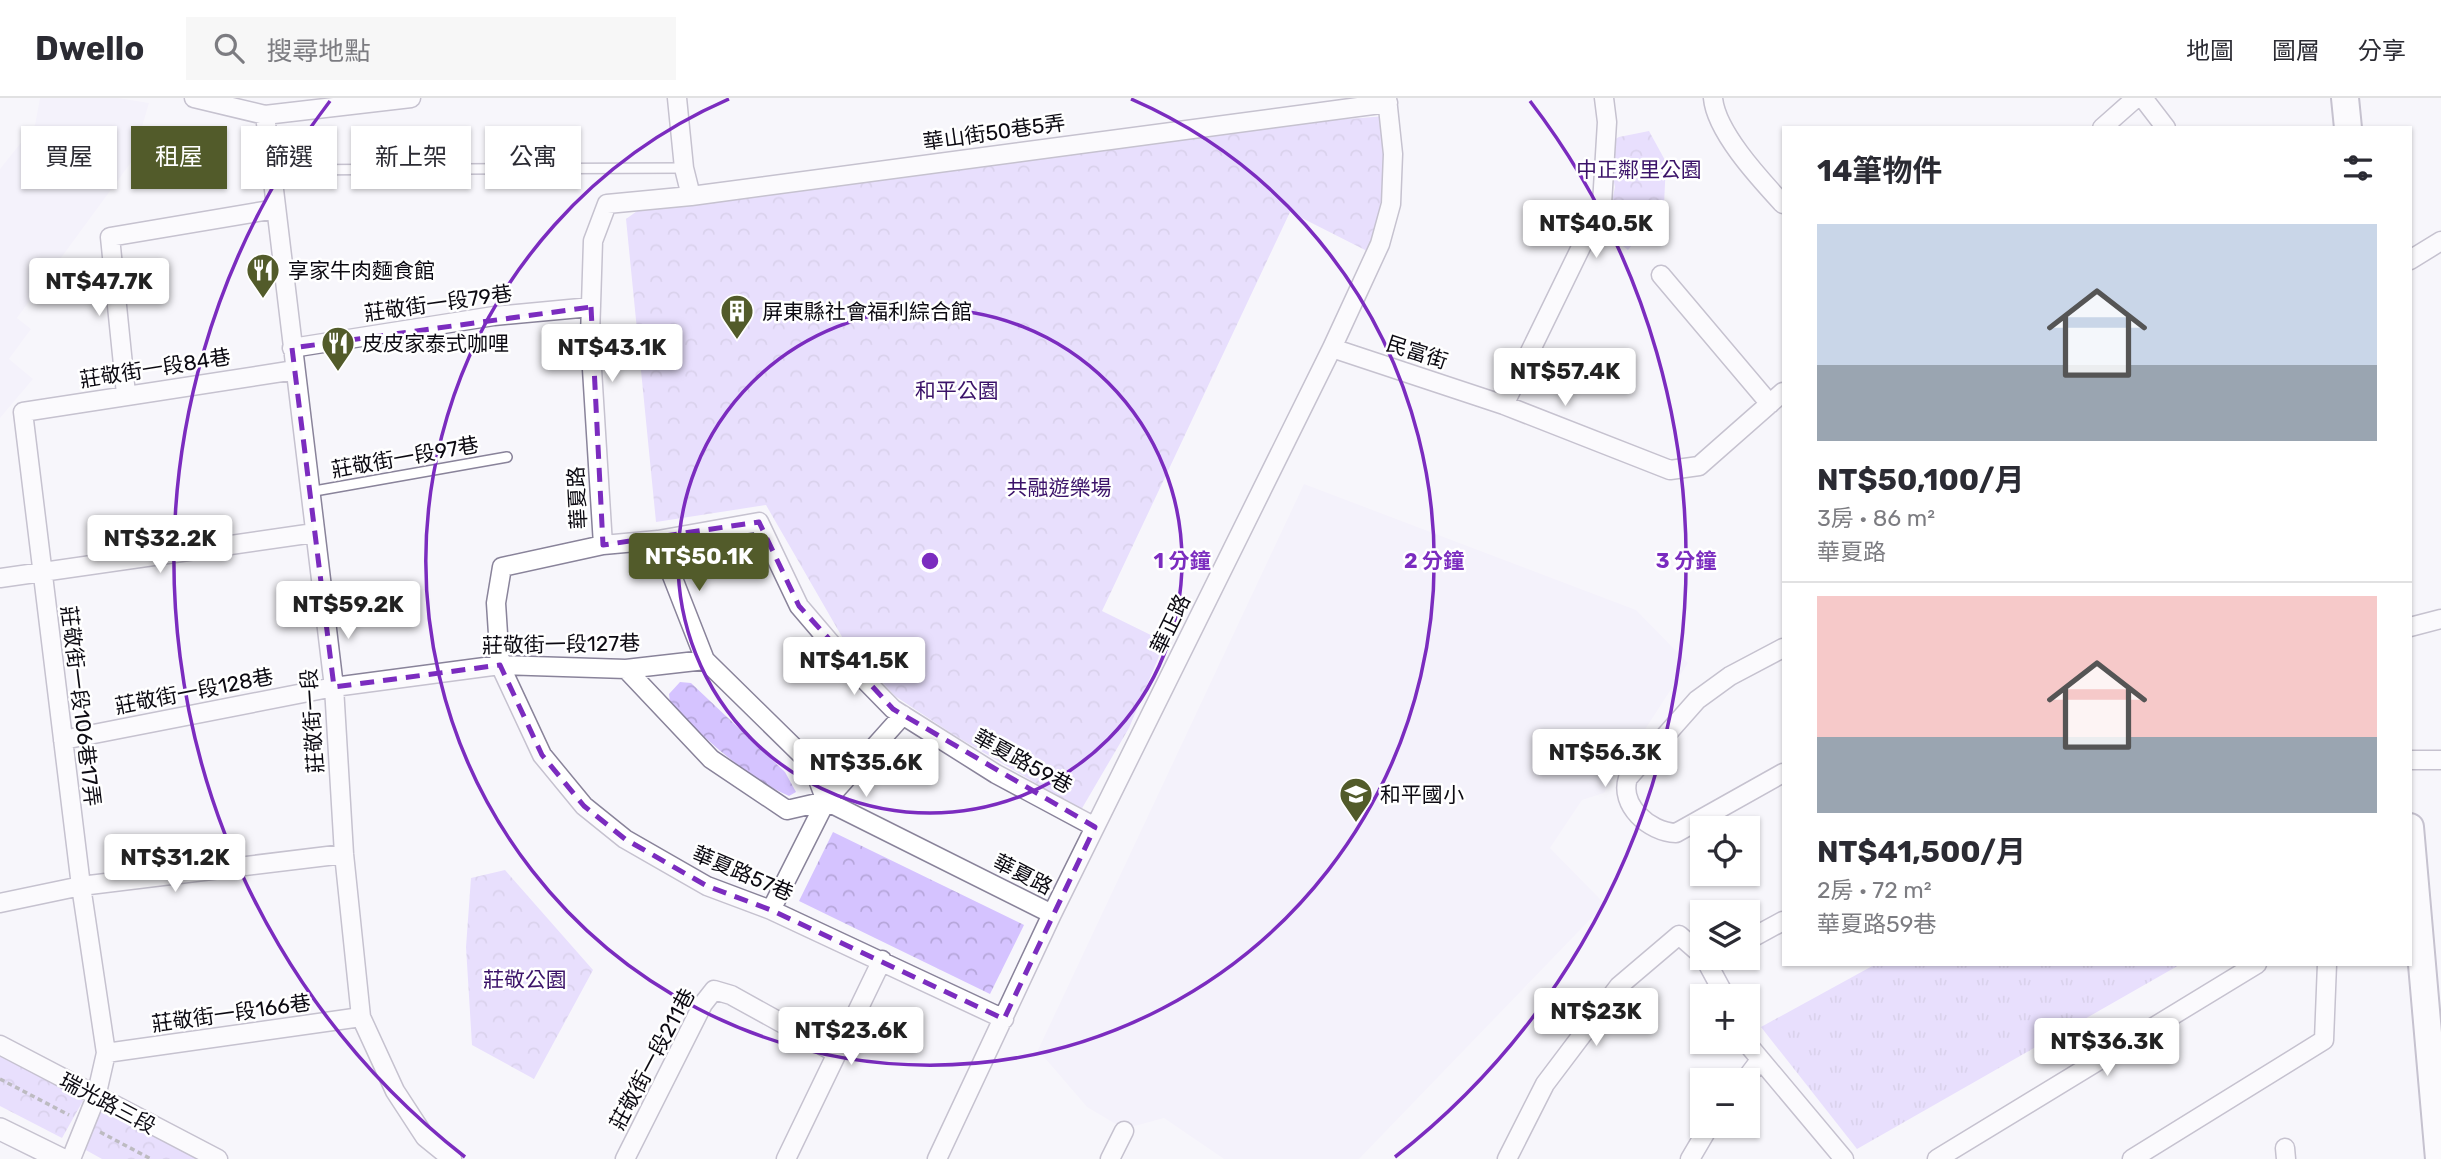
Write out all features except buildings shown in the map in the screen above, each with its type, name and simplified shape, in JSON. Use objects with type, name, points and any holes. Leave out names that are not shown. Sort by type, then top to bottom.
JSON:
[{"type":"main road","points":[[2345,98],[2348,126]]},
{"type":"main road","points":[[2412,882],[2413,909],[2433,1008],[2439,1159]]},
{"type":"street","points":[[194,98],[265,115],[411,98]]},
{"type":"street","points":[[677,98],[684,168],[691,196]]},
{"type":"street","points":[[1504,405],[1602,204],[1607,122],[1604,98]]},
{"type":"street","points":[[2104,126],[2136,98]]},
{"type":"street","points":[[2143,98],[2164,126]]},
{"type":"street","name":"華山街50巷5弄","points":[[607,204],[691,196],[1387,101]]},
{"type":"street","name":"華正路","points":[[937,1159],[1052,914],[1332,348],[1380,244],[1391,204],[1393,153],[1387,101]]},
{"type":"street","points":[[1714,106],[1758,178],[1782,203]]},
{"type":"street","name":"莊敬街一段","points":[[265,115],[266,126]]},
{"type":"street","name":"莊敬街一段","points":[[273,189],[334,687],[344,854],[361,1017],[395,1091],[425,1137],[452,1159]]},
{"type":"street","name":"華夏路","points":[[607,204],[593,241],[590,337],[603,545],[658,540]]},
{"type":"street","points":[[126,394],[110,237],[276,209]]},
{"type":"street","points":[[2412,259],[2441,241]]},
{"type":"street","points":[[1661,275],[1777,398]]},
{"type":"street","name":"莊敬街一段79巷","points":[[292,348],[494,316],[591,307]]},
{"type":"street","name":"民富街","points":[[1332,348],[1504,405],[1670,470],[1699,466],[1777,398]]},
{"type":"street","name":"莊敬街一段84巷","points":[[23,412],[295,370]]},
{"type":"street","name":"莊敬街一段106巷17弄","points":[[23,412],[81,886],[106,1053]]},
{"type":"street","name":"華夏路59巷","points":[[658,540],[759,522],[799,606],[846,661],[902,715],[996,774],[1095,827]]},
{"type":"street","points":[[0,578],[314,533]]},
{"type":"street","points":[[658,540],[705,660],[813,766],[826,801]]},
{"type":"street","points":[[500,665],[496,603],[502,567],[603,545]]},
{"type":"street","points":[[2412,626],[2441,619]]},
{"type":"street","points":[[1782,649],[1730,676],[1698,700],[1628,778],[1624,789],[1626,799],[1651,826],[1665,833],[1676,833],[1782,774]]},
{"type":"street","name":"莊敬街一段127巷","points":[[334,687],[500,665],[626,669],[705,660]]},
{"type":"street","name":"華夏路57巷","points":[[500,665],[542,755],[584,806],[625,839],[706,886],[771,910],[1004,1019]]},
{"type":"street","points":[[626,669],[711,759],[787,810],[826,801]]},
{"type":"street","name":"莊敬街一段128巷","points":[[63,740],[334,687]]},
{"type":"street","points":[[771,910],[826,801],[902,715]]},
{"type":"street","points":[[2412,760],[2441,760]]},
{"type":"street","name":"華夏路","points":[[826,801],[1052,914]]},
{"type":"street","points":[[0,903],[81,886],[344,854]]},
{"type":"street","points":[[1760,933],[1782,922]]},
{"type":"street","points":[[1507,1159],[1545,1084],[1619,986],[1679,935],[1690,944]]},
{"type":"street","points":[[786,1159],[882,960]]},
{"type":"street","points":[[1937,1159],[2254,966]]},
{"type":"street","points":[[2132,1159],[2324,1040],[2327,966]]},
{"type":"street","name":"莊敬街一段211巷","points":[[625,1159],[703,1004],[714,990],[731,995],[836,1053]]},
{"type":"street","name":"莊敬街一段166巷","points":[[106,1053],[361,1017]]},
{"type":"street","name":"瑞光路三段","points":[[0,1045],[218,1159]]},
{"type":"street","points":[[72,1159],[96,1097],[106,1053]]},
{"type":"street","points":[[1755,1054],[1844,1159]]},
{"type":"street","points":[[1754,1068],[1760,1060]]},
{"type":"street","points":[[0,1129],[61,1159]]},
{"type":"street","points":[[1110,1159],[1124,1131]]},
{"type":"street","points":[[1690,1159],[1702,1138]]},
{"type":"lane","points":[[337,170],[684,168]]},
{"type":"lane","name":"莊敬街一段97巷","points":[[309,492],[507,457]]},
{"type":"path","points":[[0,1079],[151,1159]]},
{"type":"highlighted area","points":[[591,307],[603,545],[759,522],[799,606],[893,709],[1095,827],[1004,1019],[771,910],[707,886],[625,839],[584,806],[542,755],[500,665],[334,687],[292,348]]},
{"type":"shaded area","points":[[40,98],[118,98],[149,103],[142,126],[131,126],[131,162],[117,181],[117,126],[35,125]]},
{"type":"shaded area","points":[[21,143],[21,189],[111,189],[17,318],[31,329],[9,359],[33,379],[0,418],[0,169]]},
{"type":"shaded area","name":"和平國小","points":[[1304,484],[1636,610],[1688,663],[1604,793],[1582,800],[1550,848],[1605,904],[1359,1159],[1224,1159],[1164,1118],[1124,1129],[1087,1107],[1038,1050]]},
{"type":"green space","name":"和平公園","points":[[1387,116],[1391,176],[1369,252],[1290,212],[1102,611],[1165,642],[1129,728],[1081,810],[954,735],[895,696],[845,642],[766,505],[656,522],[626,219],[644,206],[1255,126]]},
{"type":"green space","name":"中正鄰里公園","points":[[1649,131],[1666,162],[1664,205],[1628,250],[1610,236],[1609,216],[1615,187],[1606,144],[1619,137]]},
{"type":"green space","points":[[680,682],[691,683],[785,772],[796,792],[789,796],[756,777],[725,755],[697,730],[670,703],[669,694]]},
{"type":"green space","points":[[833,832],[1024,925],[990,994],[799,901]]},
{"type":"green space","name":"莊敬公園","points":[[505,870],[593,970],[534,1079],[472,1045],[466,947],[471,878]]},
{"type":"green space","points":[[1872,966],[2177,966],[1857,1149],[1761,1027]]},
{"type":"green space","points":[[0,1055],[84,1099],[62,1138],[0,1106]]},
{"type":"green space","points":[[103,1108],[201,1159],[102,1159],[84,1149]]},
{"type":"place","name":"享家牛肉麵食館","points":[[263,300]]},
{"type":"place","name":"屏東縣社會福利綜合館","points":[[737,341]]},
{"type":"place","name":"皮皮家泰式咖哩","points":[[338,373]]},
{"type":"place","name":"和平國小","points":[[1356,824]]},
{"type":"park label","name":"共融遊樂場","points":[[1059,487]]}]
